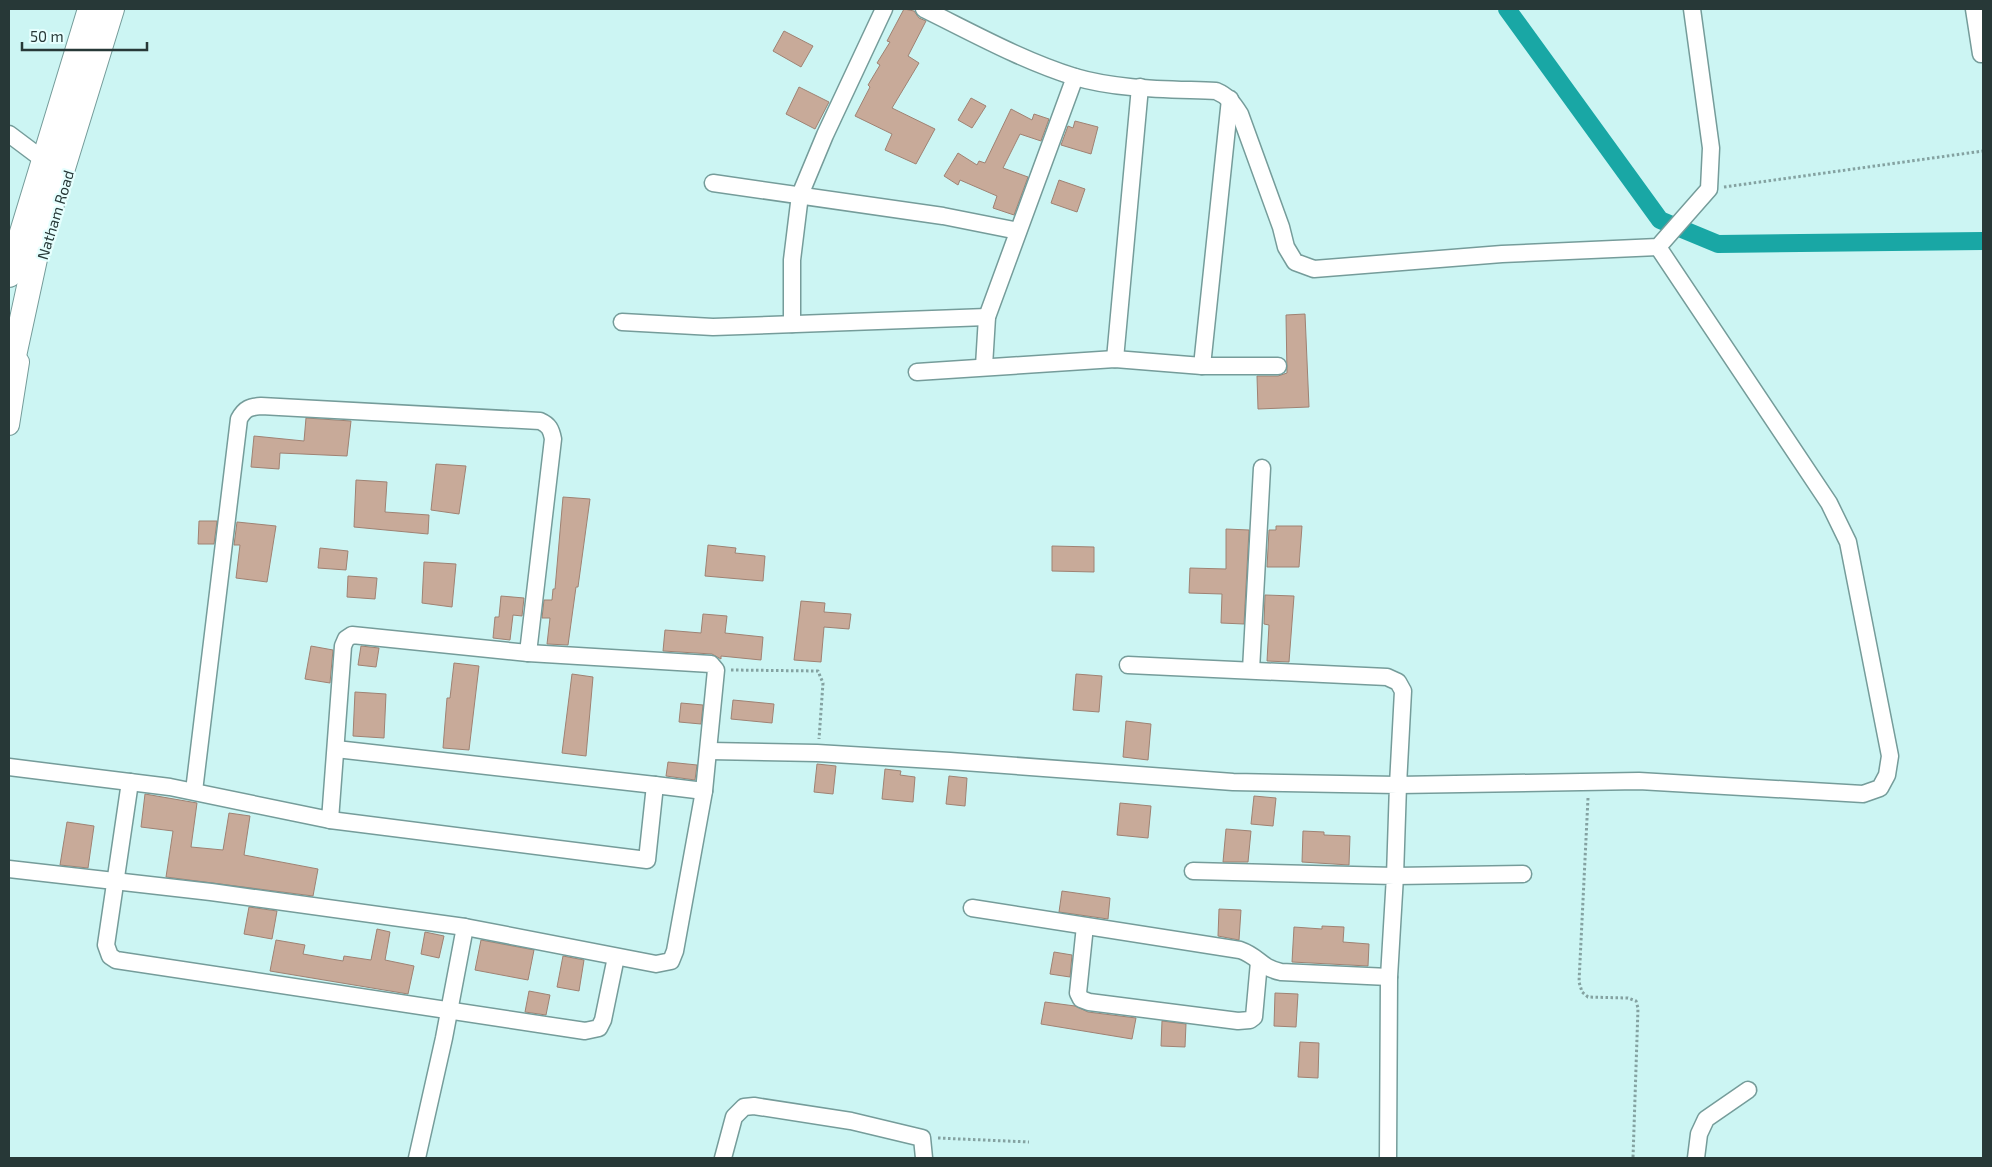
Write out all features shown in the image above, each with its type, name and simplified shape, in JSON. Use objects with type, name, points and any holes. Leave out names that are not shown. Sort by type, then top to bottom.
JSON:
[{"type":"highway","points":[[9,275],[90,9]]},
{"type":"highway","points":[[9,379],[40,242],[112,9]]},
{"type":"main road","points":[[9,248],[83,9]]},
{"type":"main road","name":"Natham Road","points":[[9,425],[24,335],[39,274],[120,9]]},
{"type":"street","points":[[792,324],[792,260],[800,195],[825,135],[884,9]]},
{"type":"street","points":[[924,9],[998,47],[1075,77],[1140,87],[1216,91],[1230,99],[1240,114],[1281,227],[1286,247],[1295,262],[1314,269],[1661,242],[1709,189],[1711,148],[1692,9]]},
{"type":"street","points":[[1974,9],[1981,54]]},
{"type":"street","points":[[984,366],[987,317],[1075,77]]},
{"type":"street","points":[[1115,360],[1140,87]]},
{"type":"street","points":[[1202,366],[1230,99]]},
{"type":"street","points":[[9,134],[37,155]]},
{"type":"street","points":[[713,183],[943,216],[1018,231]]},
{"type":"street","points":[[708,751],[818,753],[1233,782],[1398,785],[1639,781],[1863,794],[1880,788],[1887,775],[1890,756],[1848,542],[1830,503],[1734,364],[1661,242]]},
{"type":"street","points":[[622,322],[713,327],[987,317]]},
{"type":"street","points":[[916,372],[984,366],[1115,360],[1202,366],[1278,366]]},
{"type":"street","points":[[194,791],[239,419],[243,412],[250,407],[262,406],[540,421],[547,424],[551,429],[553,438],[528,653]]},
{"type":"street","points":[[1251,670],[1262,468]]},
{"type":"street","points":[[9,869],[465,927],[656,964],[671,961],[675,951],[704,791],[716,670],[711,664],[528,653],[352,635],[346,639],[343,646],[330,820]]},
{"type":"street","points":[[1128,665],[1387,677],[1398,682],[1403,691],[1404,703],[1398,785],[1389,977],[1388,1158]]},
{"type":"street","points":[[336,749],[704,791]]},
{"type":"street","points":[[9,767],[194,791],[330,820],[647,860],[655,785]]},
{"type":"street","points":[[130,782],[106,945],[110,956],[116,960],[594,1031],[599,1028],[603,1020],[616,957]]},
{"type":"street","points":[[1193,871],[1395,876],[1523,874]]},
{"type":"street","points":[[972,908],[1240,950],[1252,954],[1265,969],[1281,972],[1389,977]]},
{"type":"street","points":[[1085,926],[1078,993],[1081,999],[1089,1002],[1238,1021],[1250,1020],[1254,1017],[1259,962]]},
{"type":"street","points":[[417,1158],[444,1038],[465,927]]},
{"type":"street","points":[[1696,1158],[1699,1134],[1706,1119],[1748,1090]]},
{"type":"street","points":[[723,1158],[734,1118],[738,1111],[744,1107],[754,1106],[850,1121],[922,1138],[924,1158]]},
{"type":"path","points":[[1709,189],[1983,151]]},
{"type":"path","points":[[716,670],[818,671],[824,683],[818,753]]},
{"type":"path","points":[[1589,782],[1579,982],[1582,992],[1588,997],[1628,998],[1636,1001],[1638,1008],[1633,1158]]},
{"type":"path","points":[[922,1138],[1029,1142]]},
{"type":"building","points":[[904,9],[914,11],[919,18],[926,21],[908,56],[919,63],[892,108],[935,129],[916,164],[885,150],[892,134],[855,116],[870,87],[868,85],[880,65],[877,63],[890,42],[887,41]]},
{"type":"building","points":[[784,31],[813,46],[801,67],[773,51]]},
{"type":"building","points":[[799,87],[829,102],[815,129],[786,114]]},
{"type":"building","points":[[971,98],[986,106],[972,128],[958,120]]},
{"type":"building","points":[[1011,109],[1032,120],[1034,114],[1049,119],[1041,141],[1020,134],[1003,168],[1028,177],[1014,215],[993,208],[997,196],[960,180],[958,185],[944,176],[958,153],[977,165],[979,161],[985,163]]},
{"type":"building","points":[[1075,121],[1098,127],[1091,154],[1061,145],[1068,126],[1073,128]]},
{"type":"building","points":[[1059,180],[1085,189],[1077,212],[1051,203]]},
{"type":"building","points":[[1305,314],[1309,407],[1258,409],[1257,376],[1278,376],[1287,373],[1286,315]]},
{"type":"building","points":[[306,418],[351,421],[347,456],[280,453],[279,469],[251,467],[254,436],[304,441]]},
{"type":"building","points":[[436,464],[466,466],[459,514],[431,510]]},
{"type":"building","points":[[356,480],[387,482],[385,512],[429,515],[428,534],[354,527]]},
{"type":"building","points":[[563,497],[590,499],[568,645],[547,644],[550,618],[542,618],[544,600],[552,600],[553,589],[555,589]]},
{"type":"building","points":[[199,521],[217,521],[214,544],[198,544]]},
{"type":"building","points":[[237,522],[276,526],[267,582],[236,578],[240,545],[234,545]]},
{"type":"building","points":[[1276,526],[1302,526],[1299,567],[1267,567],[1269,530],[1276,530]]},
{"type":"building","points":[[1226,529],[1249,530],[1244,624],[1221,623],[1222,594],[1189,593],[1190,568],[1226,569]]},
{"type":"building","points":[[708,545],[736,548],[735,553],[765,556],[763,581],[705,576]]},
{"type":"building","points":[[1052,546],[1094,547],[1094,572],[1052,571]]},
{"type":"building","points":[[320,548],[348,551],[346,570],[318,568]]},
{"type":"building","points":[[424,562],[456,564],[452,607],[422,603]]},
{"type":"building","points":[[348,576],[377,578],[375,599],[347,597]]},
{"type":"building","points":[[1265,595],[1294,596],[1289,662],[1267,661],[1269,625],[1264,624]]},
{"type":"building","points":[[501,596],[524,598],[522,616],[513,615],[510,640],[493,638],[495,617],[499,617]]},
{"type":"building","points":[[801,601],[825,603],[824,612],[851,614],[849,629],[824,627],[821,662],[794,660]]},
{"type":"building","points":[[703,614],[727,616],[725,633],[763,637],[761,660],[721,656],[721,659],[712,654],[663,651],[665,630],[701,633]]},
{"type":"building","points":[[311,646],[333,650],[330,683],[305,679]]},
{"type":"building","points":[[361,646],[379,648],[376,667],[358,665]]},
{"type":"building","points":[[454,663],[479,666],[469,750],[443,748],[447,698],[450,698]]},
{"type":"building","points":[[572,674],[593,677],[586,756],[562,753]]},
{"type":"building","points":[[1076,674],[1102,676],[1099,712],[1073,710]]},
{"type":"building","points":[[355,692],[386,694],[384,738],[353,736]]},
{"type":"building","points":[[733,700],[774,704],[772,723],[731,719]]},
{"type":"building","points":[[681,703],[703,705],[701,724],[679,722]]},
{"type":"building","points":[[1126,721],[1151,724],[1148,760],[1123,757]]},
{"type":"building","points":[[668,762],[697,765],[695,780],[666,776]]},
{"type":"building","points":[[817,764],[836,766],[833,794],[814,792]]},
{"type":"building","points":[[885,769],[901,771],[900,775],[915,777],[913,802],[882,799]]},
{"type":"building","points":[[949,776],[967,778],[965,806],[946,804]]},
{"type":"building","points":[[145,794],[197,803],[191,847],[223,850],[229,813],[250,816],[244,855],[318,869],[313,896],[166,877],[173,831],[141,827]]},
{"type":"building","points":[[1254,796],[1276,798],[1273,826],[1251,824]]},
{"type":"building","points":[[1120,803],[1151,806],[1148,838],[1117,835]]},
{"type":"building","points":[[67,822],[94,826],[88,868],[60,865]]},
{"type":"building","points":[[1226,829],[1251,831],[1248,862],[1223,862]]},
{"type":"building","points":[[1303,831],[1324,832],[1324,835],[1350,836],[1349,865],[1302,862]]},
{"type":"building","points":[[1062,891],[1110,898],[1108,919],[1059,912]]},
{"type":"building","points":[[249,907],[277,911],[272,939],[244,934]]},
{"type":"building","points":[[1219,909],[1241,910],[1239,940],[1218,936]]},
{"type":"building","points":[[1322,926],[1344,927],[1343,942],[1369,944],[1368,966],[1292,962],[1294,927],[1322,929]]},
{"type":"building","points":[[377,929],[390,932],[385,960],[414,966],[408,994],[270,971],[276,940],[305,945],[303,954],[343,961],[344,956],[371,960]]},
{"type":"building","points":[[425,932],[444,936],[439,958],[421,954]]},
{"type":"building","points":[[481,940],[534,950],[528,980],[475,970]]},
{"type":"building","points":[[1054,952],[1072,955],[1070,977],[1050,974]]},
{"type":"building","points":[[563,956],[584,960],[579,991],[557,987]]},
{"type":"building","points":[[529,991],[550,995],[546,1015],[525,1012]]},
{"type":"building","points":[[1275,993],[1298,994],[1296,1027],[1274,1026]]},
{"type":"building","points":[[1045,1002],[1075,1006],[1088,1012],[1136,1018],[1132,1039],[1041,1024]]},
{"type":"building","points":[[1162,1021],[1186,1024],[1185,1047],[1161,1046]]},
{"type":"building","points":[[1300,1042],[1319,1043],[1318,1078],[1298,1077]]},
{"type":"waterway","points":[[1507,9],[1660,220],[1718,244],[1983,241]]}]
